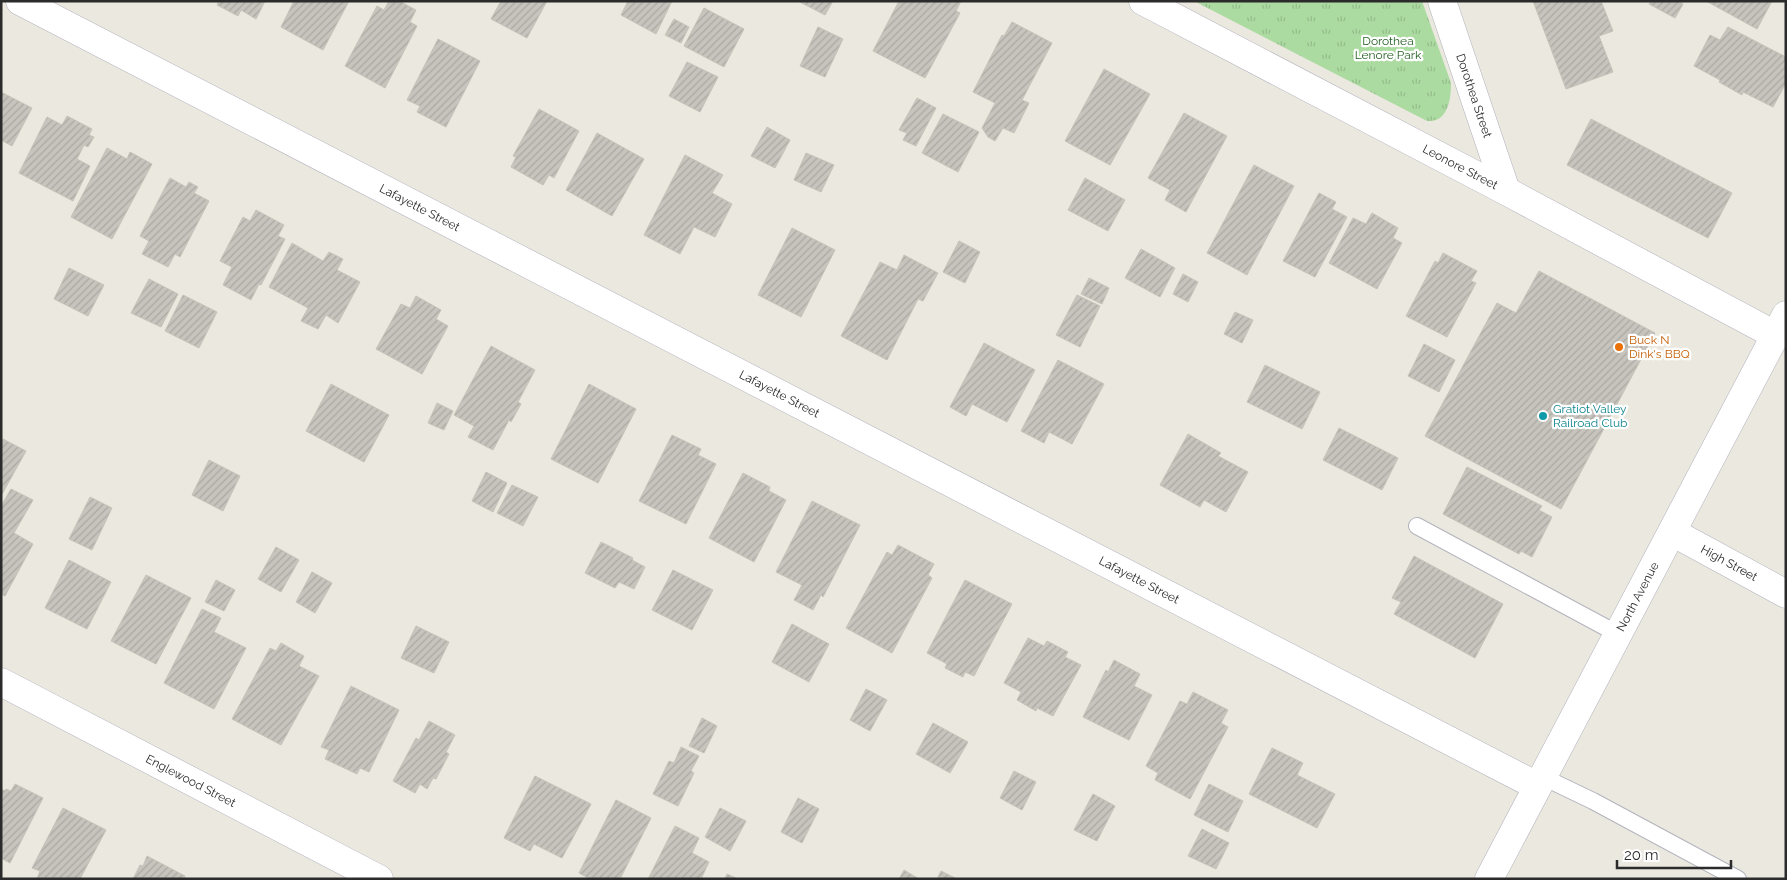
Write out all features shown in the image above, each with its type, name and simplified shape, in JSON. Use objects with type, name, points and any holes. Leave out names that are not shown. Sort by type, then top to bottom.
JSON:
[{"type":"street","name":"Lafayette Street","points":[[20,1],[1540,782]]},
{"type":"street","name":"Leonore Street","points":[[1143,1],[1506,191],[1780,325]]},
{"type":"street","name":"Dorothea Street","points":[[1442,1],[1506,191]]},
{"type":"street","name":"North Avenue","points":[[1489,879],[1780,325]]},
{"type":"street","name":"High Street","points":[[1672,532],[1786,594]]},
{"type":"street","name":"Englewood Street","points":[[1,682],[379,879]]},
{"type":"lane","points":[[1417,526],[1618,634]]},
{"type":"lane","points":[[1540,782],[1594,801],[1738,879]]},
{"type":"green space","name":"Dorothea Lenore Park","points":[[1194,1],[1422,1],[1451,83],[1447,109],[1440,118],[1434,121],[1427,121]]},
{"type":"building","points":[[219,1],[265,1],[256,19],[241,10],[238,16],[217,5]]},
{"type":"building","points":[[294,1],[349,1],[323,50],[281,27]]},
{"type":"building","points":[[389,1],[399,1],[416,10],[410,22],[417,26],[385,88],[345,66],[377,6],[384,10]]},
{"type":"building","points":[[501,1],[547,1],[527,38],[491,19]]},
{"type":"building","points":[[628,1],[672,1],[656,34],[621,15]]},
{"type":"building","points":[[798,1],[833,1],[825,15]]},
{"type":"building","points":[[899,1],[961,1],[956,11],[960,13],[925,78],[873,51]]},
{"type":"building","points":[[1533,1],[1601,1],[1613,31],[1599,36],[1613,72],[1566,89]]},
{"type":"building","points":[[1651,1],[1678,1],[1683,4],[1675,18],[1649,4]]},
{"type":"building","points":[[1706,1],[1772,1],[1757,29]]},
{"type":"building","points":[[704,8],[744,29],[724,67],[684,46]]},
{"type":"building","points":[[674,19],[689,27],[681,43],[665,35]]},
{"type":"building","points":[[1012,22],[1052,43],[1022,100],[1029,103],[1014,133],[1003,128],[995,141],[988,137],[982,128],[995,103],[973,92],[1002,35],[1004,36]]},
{"type":"building","points":[[818,27],[843,39],[825,77],[800,66]]},
{"type":"building","points":[[1728,27],[1786,57],[1786,83],[1773,107],[1743,92],[1742,95],[1694,66],[1710,35],[1720,40]]},
{"type":"building","points":[[438,39],[480,61],[446,127],[417,112],[420,106],[407,100]]},
{"type":"building","points":[[687,62],[718,77],[700,112],[669,96]]},
{"type":"building","points":[[1104,69],[1150,94],[1110,165],[1065,141]]},
{"type":"building","points":[[1,92],[32,108],[12,146],[1,140]]},
{"type":"building","points":[[917,98],[936,108],[916,146],[903,140],[907,133],[899,130]]},
{"type":"building","points":[[539,109],[579,131],[554,178],[549,175],[543,185],[511,167],[516,157],[513,156]]},
{"type":"building","points":[[1184,113],[1227,136],[1186,212],[1165,200],[1170,190],[1148,178]]},
{"type":"building","points":[[943,114],[979,132],[958,172],[922,153]]},
{"type":"building","points":[[67,116],[92,129],[89,135],[94,137],[88,147],[84,145],[77,159],[90,166],[73,201],[19,173],[47,117],[62,125]]},
{"type":"building","points":[[1591,119],[1732,193],[1708,238],[1567,165]]},
{"type":"building","points":[[767,127],[790,140],[775,168],[751,156]]},
{"type":"building","points":[[597,133],[644,159],[612,216],[566,190]]},
{"type":"building","points":[[107,148],[127,159],[130,152],[152,164],[112,239],[71,217]]},
{"type":"building","points":[[806,153],[834,165],[821,192],[794,180]]},
{"type":"building","points":[[685,155],[723,175],[712,193],[732,204],[715,237],[694,227],[680,254],[644,235]]},
{"type":"building","points":[[1254,165],[1294,186],[1247,275],[1207,253]]},
{"type":"building","points":[[170,178],[186,187],[189,182],[198,187],[194,193],[209,201],[180,257],[175,254],[168,267],[142,254],[149,241],[140,236]]},
{"type":"building","points":[[1085,178],[1125,200],[1108,231],[1068,210]]},
{"type":"building","points":[[1319,193],[1336,202],[1332,209],[1347,217],[1315,277],[1283,261]]},
{"type":"building","points":[[256,210],[284,225],[278,236],[285,239],[251,300],[223,285],[232,267],[220,261],[243,217],[250,221]]},
{"type":"building","points":[[1372,213],[1398,228],[1393,238],[1402,243],[1377,289],[1329,263],[1353,218],[1366,224]]},
{"type":"building","points":[[792,228],[835,250],[801,317],[758,295]]},
{"type":"building","points":[[959,241],[980,252],[965,283],[943,272]]},
{"type":"building","points":[[292,243],[323,261],[329,252],[343,259],[337,270],[360,282],[338,323],[326,315],[318,329],[301,321],[308,308],[269,287]]},
{"type":"building","points":[[1141,249],[1175,268],[1160,297],[1125,278]]},
{"type":"building","points":[[1443,253],[1477,271],[1471,281],[1476,283],[1447,337],[1406,316],[1435,261],[1438,263]]},
{"type":"building","points":[[904,255],[938,273],[923,301],[918,299],[887,360],[841,336],[880,262],[897,270]]},
{"type":"building","points":[[69,268],[104,285],[88,316],[54,299]]},
{"type":"building","points":[[1539,271],[1655,333],[1561,509],[1425,436],[1497,303],[1516,313]]},
{"type":"building","points":[[1183,274],[1198,282],[1188,302],[1173,294]]},
{"type":"building","points":[[1089,278],[1109,288],[1102,304],[1081,294]]},
{"type":"building","points":[[149,279],[178,294],[161,327],[131,313]]},
{"type":"building","points":[[183,295],[217,312],[199,348],[165,331]]},
{"type":"building","points":[[1077,295],[1100,306],[1080,347],[1056,335]]},
{"type":"building","points":[[416,296],[441,310],[436,319],[448,326],[422,374],[376,349],[401,304],[410,308]]},
{"type":"building","points":[[1235,312],[1253,320],[1242,343],[1224,334]]},
{"type":"building","points":[[984,343],[1035,370],[1007,422],[972,404],[966,416],[950,407]]},
{"type":"building","points":[[1424,344],[1455,360],[1439,392],[1408,376]]},
{"type":"building","points":[[491,346],[535,370],[518,402],[521,404],[511,422],[509,420],[493,450],[468,437],[474,426],[454,415]]},
{"type":"building","points":[[1058,360],[1104,384],[1072,444],[1049,432],[1044,443],[1021,431]]},
{"type":"building","points":[[1265,365],[1320,392],[1302,429],[1247,402]]},
{"type":"building","points":[[331,384],[389,415],[364,462],[306,431]]},
{"type":"building","points":[[589,384],[636,409],[598,483],[551,459]]},
{"type":"building","points":[[437,403],[453,411],[444,430],[428,423]]},
{"type":"building","points":[[1339,428],[1398,458],[1382,490],[1323,460]]},
{"type":"building","points":[[1188,434],[1221,453],[1218,456],[1248,472],[1226,512],[1204,500],[1200,507],[1160,485]]},
{"type":"building","points":[[672,435],[701,449],[698,455],[716,464],[686,524],[639,501]]},
{"type":"building","points":[[3,439],[26,451],[1,496],[1,442]]},
{"type":"building","points":[[209,460],[240,476],[223,511],[192,495]]},
{"type":"building","points":[[1467,467],[1542,506],[1539,510],[1552,517],[1532,557],[1521,551],[1519,554],[1443,514]]},
{"type":"building","points":[[486,472],[507,483],[493,512],[472,501]]},
{"type":"building","points":[[743,473],[770,487],[769,491],[786,500],[754,562],[709,538]]},
{"type":"building","points":[[512,485],[538,497],[523,526],[497,513]]},
{"type":"building","points":[[11,489],[33,500],[14,533],[33,544],[5,596],[1,594],[1,506]]},
{"type":"building","points":[[90,497],[112,508],[92,550],[69,539]]},
{"type":"building","points":[[812,501],[860,525],[823,597],[821,595],[813,610],[794,600],[802,585],[776,572]]},
{"type":"building","points":[[601,542],[633,558],[632,560],[645,567],[634,589],[619,582],[615,588],[585,573]]},
{"type":"building","points":[[898,545],[934,564],[928,575],[932,578],[892,653],[846,628],[887,552],[892,555]]},
{"type":"building","points":[[276,547],[299,560],[281,592],[258,579]]},
{"type":"building","points":[[1414,556],[1503,604],[1475,658],[1394,614],[1401,602],[1392,598]]},
{"type":"building","points":[[69,560],[111,582],[87,629],[45,608]]},
{"type":"building","points":[[673,570],[713,590],[692,630],[652,610]]},
{"type":"building","points":[[312,572],[332,583],[315,613],[296,602]]},
{"type":"building","points":[[146,575],[191,598],[156,664],[111,641]]},
{"type":"building","points":[[216,580],[235,590],[224,611],[205,602]]},
{"type":"building","points":[[965,580],[1012,604],[974,676],[965,672],[963,677],[945,668],[947,664],[927,653]]},
{"type":"building","points":[[202,609],[221,618],[214,632],[246,648],[214,709],[164,683]]},
{"type":"building","points":[[792,624],[829,644],[809,682],[772,662]]},
{"type":"building","points":[[416,626],[449,642],[434,673],[401,658]]},
{"type":"building","points":[[1028,638],[1044,646],[1047,641],[1068,652],[1065,657],[1081,665],[1053,716],[1037,708],[1036,711],[1017,700],[1021,692],[1004,683]]},
{"type":"building","points":[[281,643],[304,656],[299,666],[319,676],[281,745],[232,719],[270,648],[276,651]]},
{"type":"building","points":[[1114,660],[1140,674],[1134,686],[1152,695],[1129,740],[1083,717],[1106,670],[1108,672]]},
{"type":"building","points":[[351,686],[399,710],[369,772],[360,768],[357,774],[325,759],[329,750],[321,747]]},
{"type":"building","points":[[866,689],[887,700],[870,731],[850,720]]},
{"type":"building","points":[[1193,692],[1228,710],[1221,723],[1228,727],[1190,799],[1155,780],[1158,773],[1146,766],[1180,701],[1187,704]]},
{"type":"building","points":[[702,718],[717,726],[704,753],[689,746]]},
{"type":"building","points":[[429,721],[455,735],[446,752],[449,754],[436,779],[433,778],[427,789],[420,784],[415,793],[393,781],[416,738],[419,740]]},
{"type":"building","points":[[933,723],[968,742],[950,773],[916,754]]},
{"type":"building","points":[[681,747],[699,756],[691,771],[694,773],[678,806],[653,794],[669,761],[674,763]]},
{"type":"building","points":[[1272,748],[1303,763],[1297,775],[1335,794],[1317,828],[1249,794]]},
{"type":"building","points":[[1014,771],[1036,782],[1022,810],[1000,798]]},
{"type":"building","points":[[535,776],[591,804],[562,858],[534,844],[530,851],[504,838]]},
{"type":"building","points":[[15,784],[43,798],[10,863],[1,858],[1,789],[11,791]]},
{"type":"building","points":[[1209,784],[1243,801],[1228,832],[1194,815]]},
{"type":"building","points":[[1093,794],[1115,806],[1097,841],[1074,830]]},
{"type":"building","points":[[798,798],[819,809],[802,843],[781,832]]},
{"type":"building","points":[[616,800],[651,818],[620,879],[590,879],[579,873]]},
{"type":"building","points":[[63,808],[106,830],[80,879],[37,879],[40,871],[32,868]]},
{"type":"building","points":[[720,808],[746,821],[730,851],[705,837]]},
{"type":"building","points":[[675,826],[699,838],[692,853],[709,862],[701,879],[648,879]]},
{"type":"building","points":[[1202,829],[1229,843],[1216,869],[1188,856]]},
{"type":"building","points":[[147,856],[185,876],[184,879],[133,879],[140,865],[143,866]]},
{"type":"building","points":[[904,870],[919,879],[899,879]]},
{"type":"building","points":[[941,871],[957,879],[937,879]]},
{"type":"building","points":[[727,874],[738,879],[725,879]]},
{"type":"place","name":"Buck N Dink's BBQ","points":[[1619,347]]},
{"type":"place","name":"Gratiot Valley Railroad Club","points":[[1543,416]]}]
